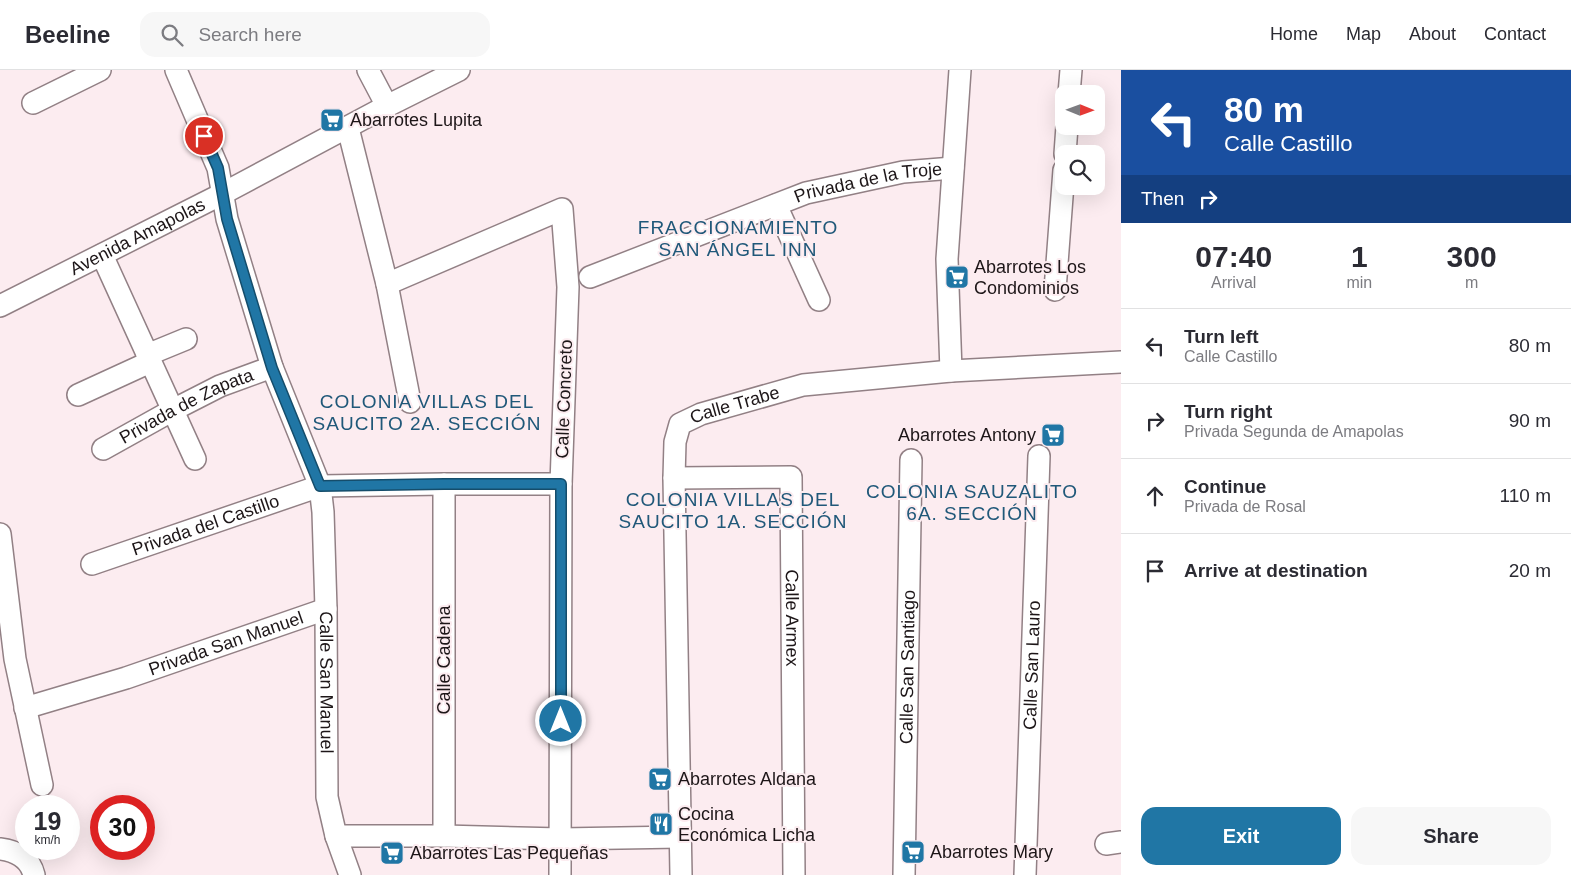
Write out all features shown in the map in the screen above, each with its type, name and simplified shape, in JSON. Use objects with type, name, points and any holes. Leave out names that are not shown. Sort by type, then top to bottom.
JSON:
[{"type":"street","points":[[33,103],[100,70]]},
{"type":"street","name":"Calle San Manuel","points":[[176,70],[218,168],[227,219],[272,368],[320,486],[323,512],[326,609],[327,797],[336,836],[350,875]]},
{"type":"street","points":[[368,70],[387,106]]},
{"type":"street","name":"Avenida Amapolas","points":[[0,306],[222,194],[459,70]]},
{"type":"street","name":"Privada de la Troje","points":[[951,372],[947,259],[960,70]]},
{"type":"street","points":[[1070,85],[1071,70]]},
{"type":"street","points":[[348,128],[386,284],[410,402]]},
{"type":"street","name":"Privada de la Troje","points":[[590,278],[806,193],[902,172],[953,168]]},
{"type":"street","points":[[1055,290],[1062,195]]},
{"type":"street","points":[[776,205],[820,300]]},
{"type":"street","name":"Calle Concreto","points":[[386,284],[562,209],[568,287],[561,484],[560,875]]},
{"type":"street","points":[[102,255],[195,458]]},
{"type":"street","points":[[78,395],[186,339]]},
{"type":"street","name":"Calle Trabe","points":[[681,875],[674,478],[675,442],[680,424],[702,414],[803,385],[951,372],[1121,362]]},
{"type":"street","name":"Privada de Zapata","points":[[103,449],[220,386],[272,368]]},
{"type":"street","name":"Calle San Lauro","points":[[1024,875],[1039,456]]},
{"type":"street","name":"Calle San Santiago","points":[[904,875],[911,460]]},
{"type":"street","name":"Calle Armex","points":[[674,478],[792,477],[794,875]]},
{"type":"street","name":"Calle Cadena","points":[[444,484],[444,836]]},
{"type":"street","name":"Privada del Castillo","points":[[92,564],[320,486],[561,484]]},
{"type":"street","points":[[0,534],[7,657],[25,708],[42,785]]},
{"type":"street","name":"Privada San Manuel","points":[[25,708],[126,678],[326,609]]},
{"type":"street","points":[[336,836],[560,839],[680,837]]},
{"type":"street","points":[[0,848],[15,851],[32,866],[34,875]]},
{"type":"place","name":"Abarrotes Lupita","points":[[332,120]]},
{"type":"place","name":"Abarrotes Los Condominios","points":[[957,277]]},
{"type":"place","name":"Abarrotes Antony","points":[[1053,435]]},
{"type":"place","name":"Abarrotes Aldana","points":[[660,779]]},
{"type":"place","name":"Cocina Económica Licha","points":[[661,824]]},
{"type":"place","name":"Abarrotes Mary","points":[[913,852]]},
{"type":"place","name":"Abarrotes Las Pequeñas","points":[[392,853]]},
{"type":"district","name":"FRACCIONAMIENTO SAN ÁNGEL INN","points":[[738,238]]},
{"type":"district","name":"COLONIA VILLAS DEL SAUCITO 2A. SECCIÓN","points":[[427,412]]},
{"type":"district","name":"COLONIA SAUZALITO 6A. SECCIÓN","points":[[972,502]]},
{"type":"district","name":"COLONIA VILLAS DEL SAUCITO 1A. SECCIÓN","points":[[733,510]]},
{"type":"route","points":[[204,136],[218,168],[227,219],[272,368],[320,486],[561,484],[561,721]]}]
